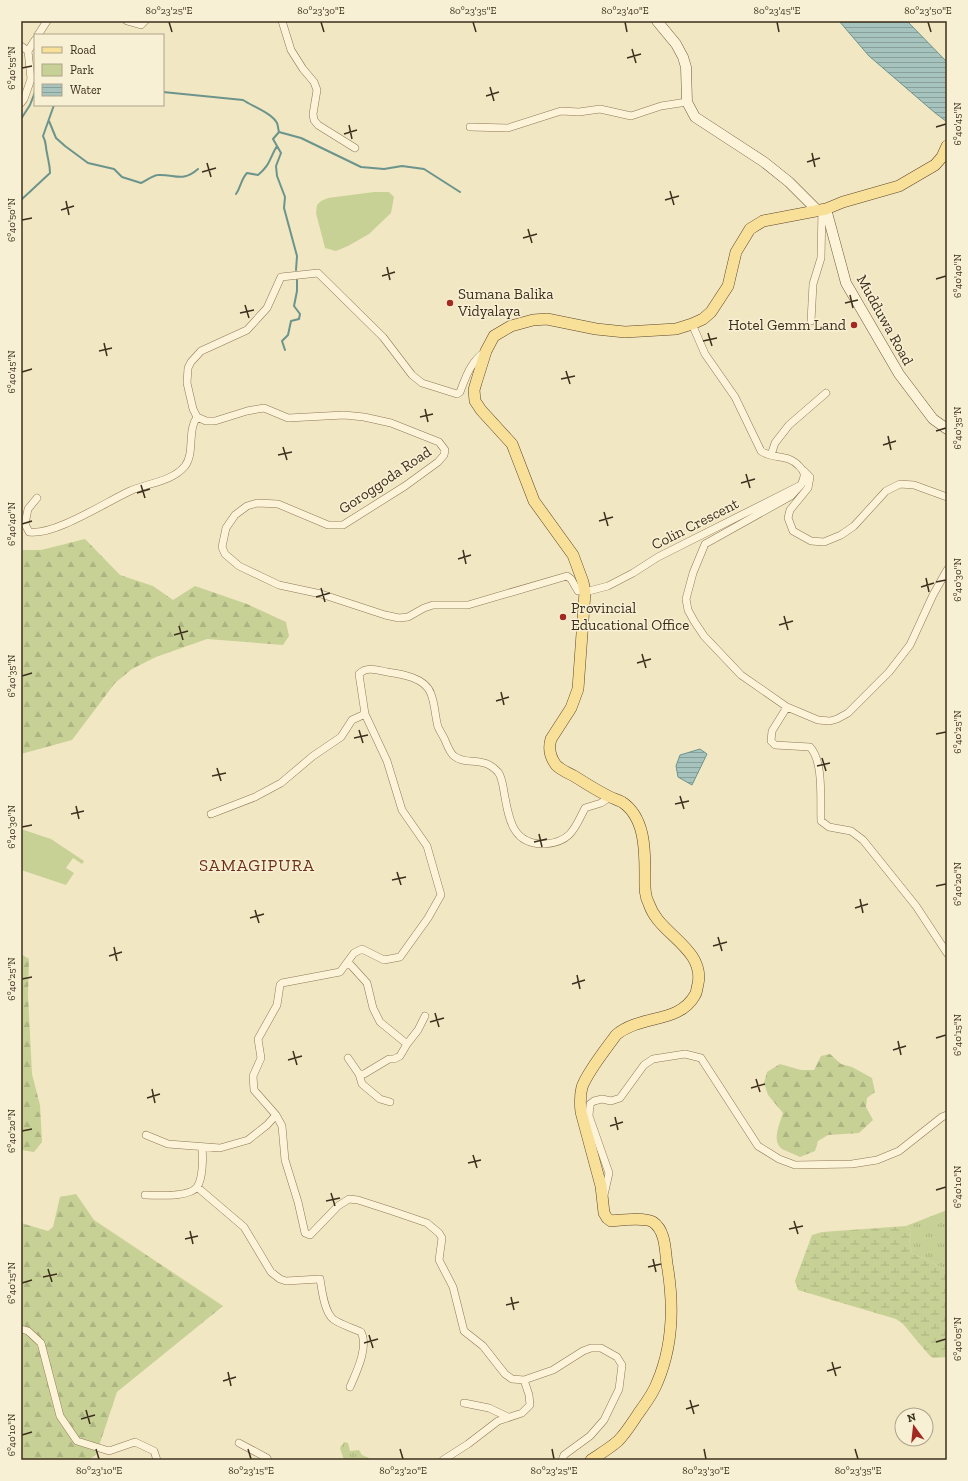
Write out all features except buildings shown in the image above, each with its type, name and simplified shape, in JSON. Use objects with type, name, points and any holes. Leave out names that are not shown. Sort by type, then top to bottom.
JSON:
[{"type":"main road","points":[[590,1460],[610,1447],[623,1435],[658,1383],[669,1348],[671,1327],[670,1279],[662,1235],[659,1228],[654,1223],[648,1220],[611,1221],[604,1213],[601,1186],[580,1112],[582,1087],[616,1035],[623,1029],[632,1025],[674,1014],[684,1009],[696,994],[699,980],[697,966],[689,952],[658,920],[647,901],[645,894],[643,837],[637,819],[622,802],[610,797],[560,769],[551,757],[549,750],[551,739],[571,708],[578,689],[585,591],[573,555],[534,501],[512,444],[481,410],[475,401],[474,390],[476,382],[486,351],[494,336],[511,326],[533,320],[547,320],[596,329],[625,332],[676,329],[703,319],[711,312],[728,286],[736,252],[750,229],[764,221],[822,209],[899,186],[934,165],[942,157],[947,146]]},
{"type":"street","points":[[39,34],[47,21]]},
{"type":"street","points":[[126,21],[141,25],[145,21]]},
{"type":"street","points":[[282,21],[291,50],[303,69],[314,82],[317,90],[313,114],[314,120],[318,125],[355,148]]},
{"type":"street","points":[[657,21],[676,44],[683,56],[686,67],[687,102],[695,117],[764,162],[822,209],[821,258],[813,284],[810,321]]},
{"type":"street","points":[[21,103],[24,99],[31,79],[28,51],[34,42]]},
{"type":"street","points":[[21,46],[28,51]]},
{"type":"street","points":[[470,127],[508,128],[561,111],[580,112],[600,109],[631,116],[661,106],[687,102]]},
{"type":"street","name":"Mudduwa Road","points":[[822,209],[846,283],[899,374],[933,419],[947,429]]},
{"type":"street","points":[[37,498],[28,509],[24,524],[29,532],[35,533],[47,530],[95,510],[130,491],[173,476],[185,466],[189,456],[192,423],[197,417],[193,409],[187,383],[188,368],[191,362],[201,351],[247,330],[267,308],[281,277],[318,274],[383,337],[412,375],[422,383],[457,394],[460,392],[470,368],[479,356],[486,351]]},
{"type":"street","points":[[692,324],[705,354],[735,397],[761,451],[766,454],[793,459],[810,477],[808,488],[790,510],[788,518],[794,531],[811,541],[824,542],[841,535],[854,526],[886,491],[900,484],[914,485],[947,497]]},
{"type":"street","points":[[770,455],[775,443],[789,425],[826,393]]},
{"type":"street","name":"Goroggoda Road","points":[[197,417],[206,421],[215,420],[264,408],[288,418],[344,415],[364,417],[391,423],[440,442],[444,450],[444,455],[438,462],[405,486],[343,525],[328,525],[278,504],[257,502],[247,506],[235,515],[226,528],[222,547],[225,554],[239,566],[279,585],[321,594],[385,615],[399,618],[408,617],[433,605],[468,605],[567,576],[571,579],[578,591],[585,591]]},
{"type":"street","points":[[804,471],[805,476],[801,485],[791,496],[705,544],[693,573],[686,600],[688,610],[704,636],[741,675],[787,707],[818,720],[830,721],[838,719],[848,713],[889,672],[910,645],[933,595],[947,570]]},
{"type":"street","name":"Colin Crescent","points":[[585,591],[608,586],[633,573],[658,557],[801,485]]},
{"type":"street","points":[[562,1460],[564,1455],[590,1436],[604,1420],[619,1389],[622,1365],[617,1357],[601,1348],[592,1348],[583,1351],[553,1370],[524,1380],[512,1379],[505,1374],[483,1346],[464,1331],[453,1287],[439,1260],[442,1238],[439,1232],[430,1226],[392,1211],[358,1200],[349,1199],[338,1206],[310,1235],[305,1233],[298,1202],[285,1160],[282,1126],[276,1115],[254,1090],[253,1076],[261,1058],[258,1039],[277,1005],[280,985],[282,983],[340,972],[354,953],[362,949],[384,960],[400,957],[428,918],[441,895],[427,846],[402,810],[387,762],[365,714],[359,678],[359,674],[364,670],[369,668],[402,674],[421,681],[431,692],[439,727],[453,755],[460,760],[480,761],[488,764],[498,772],[502,781],[507,810],[515,832],[524,840],[536,844],[555,843],[568,837],[574,831],[585,808],[601,803],[610,797]]},
{"type":"street","points":[[787,707],[772,731],[771,741],[775,745],[810,747],[815,752],[819,775],[821,821],[829,826],[850,831],[863,840],[916,906],[947,954]]},
{"type":"street","points":[[211,814],[255,797],[281,783],[313,756],[340,738],[352,720],[365,714]]},
{"type":"street","points":[[348,962],[367,983],[373,1008],[380,1022],[407,1044]]},
{"type":"street","points":[[359,1074],[364,1074],[389,1059],[394,1059],[400,1056],[418,1030],[425,1016]]},
{"type":"street","points":[[602,1199],[609,1173],[589,1116],[590,1104],[594,1101],[602,1099],[612,1101],[620,1098],[644,1065],[653,1059],[685,1054],[701,1058],[758,1146],[779,1160],[795,1165],[852,1164],[877,1160],[899,1151],[942,1117],[947,1115]]},
{"type":"street","points":[[348,1058],[359,1074],[362,1084],[380,1098],[390,1102]]},
{"type":"street","points":[[146,1135],[168,1144],[220,1148],[248,1140],[267,1125],[276,1115]]},
{"type":"street","points":[[145,1195],[182,1194],[192,1191],[198,1187],[203,1165],[202,1147]]},
{"type":"street","points":[[198,1187],[244,1227],[271,1272],[280,1279],[286,1281],[320,1279],[323,1302],[333,1319],[362,1332],[364,1338],[360,1364],[350,1387]]},
{"type":"street","points":[[21,1329],[28,1331],[41,1343],[60,1416],[77,1441],[109,1451],[135,1442],[154,1451],[157,1460]]},
{"type":"street","points":[[443,1460],[468,1444],[498,1420],[522,1413],[530,1405],[530,1394],[524,1380]]},
{"type":"street","points":[[464,1403],[489,1408],[508,1417]]},
{"type":"street","points":[[239,1443],[268,1458],[268,1460]]},
{"type":"green space","points":[[374,192],[389,192],[394,197],[391,213],[369,234],[348,246],[336,251],[325,248],[316,213],[317,205],[321,201],[328,198]]},
{"type":"green space","points":[[85,539],[120,575],[153,586],[173,600],[195,586],[247,604],[286,622],[289,636],[283,645],[207,639],[156,657],[132,669],[115,683],[72,740],[21,754],[21,550],[41,550]]},
{"type":"green space","points":[[21,829],[51,839],[84,861],[82,864],[73,858],[66,868],[74,873],[66,885],[21,870]]},
{"type":"green space","points":[[21,954],[29,959],[28,995],[32,1074],[40,1105],[42,1142],[34,1152],[21,1150]]},
{"type":"green space","points":[[830,1054],[841,1064],[852,1067],[872,1078],[875,1092],[867,1098],[866,1107],[873,1120],[859,1133],[828,1135],[818,1141],[815,1151],[800,1157],[782,1149],[777,1141],[778,1127],[783,1113],[768,1095],[764,1083],[767,1072],[780,1064],[801,1070],[814,1070],[821,1056]]},
{"type":"green space","points":[[76,1194],[94,1220],[223,1306],[117,1392],[96,1455],[88,1460],[21,1460],[21,1223],[48,1231],[53,1227],[60,1197]]},
{"type":"green space","points":[[947,1210],[947,1270],[912,1253],[909,1244],[911,1231],[906,1226]]},
{"type":"green space","points":[[906,1226],[911,1231],[909,1244],[912,1253],[947,1270],[947,1357],[933,1358],[903,1324],[896,1319],[798,1290],[795,1281],[812,1235],[822,1232]]},
{"type":"green space","points":[[344,1442],[348,1443],[350,1451],[359,1450],[362,1455],[369,1458],[369,1460],[344,1460],[340,1448]]},
{"type":"water","points":[[839,21],[907,21],[947,62],[947,122],[869,56]]},
{"type":"water","points":[[700,749],[707,754],[692,785],[678,777],[676,766],[680,755]]},
{"type":"waterway","points":[[164,92],[243,100],[274,119],[279,132],[273,139],[281,153],[276,166],[277,176],[285,197],[284,208],[297,256],[296,270]]},
{"type":"waterway","points":[[21,119],[30,105],[34,95]]},
{"type":"waterway","points":[[21,200],[50,173],[43,136],[54,106]]},
{"type":"waterway","points":[[49,121],[56,138],[65,146],[88,163],[114,169],[122,177],[141,183],[156,175],[183,177],[198,169]]},
{"type":"waterway","points":[[279,132],[301,138],[361,167],[384,169],[402,166],[424,169],[460,192]]},
{"type":"waterway","points":[[236,194],[243,178],[247,173],[258,175],[268,164],[277,146]]},
{"type":"waterway","points":[[285,350],[282,341],[288,335],[291,321],[299,319],[300,314],[294,306],[297,291],[297,280]]},
{"type":"place","name":"Sumana Balika Vidyalaya","points":[[450,303]]},
{"type":"place","name":"Hotel Gemm Land","points":[[854,325]]},
{"type":"place","name":"Provincial Educational Office","points":[[563,617]]},
{"type":"district","name":"SAMAGIPURA","points":[[257,865]]}]
